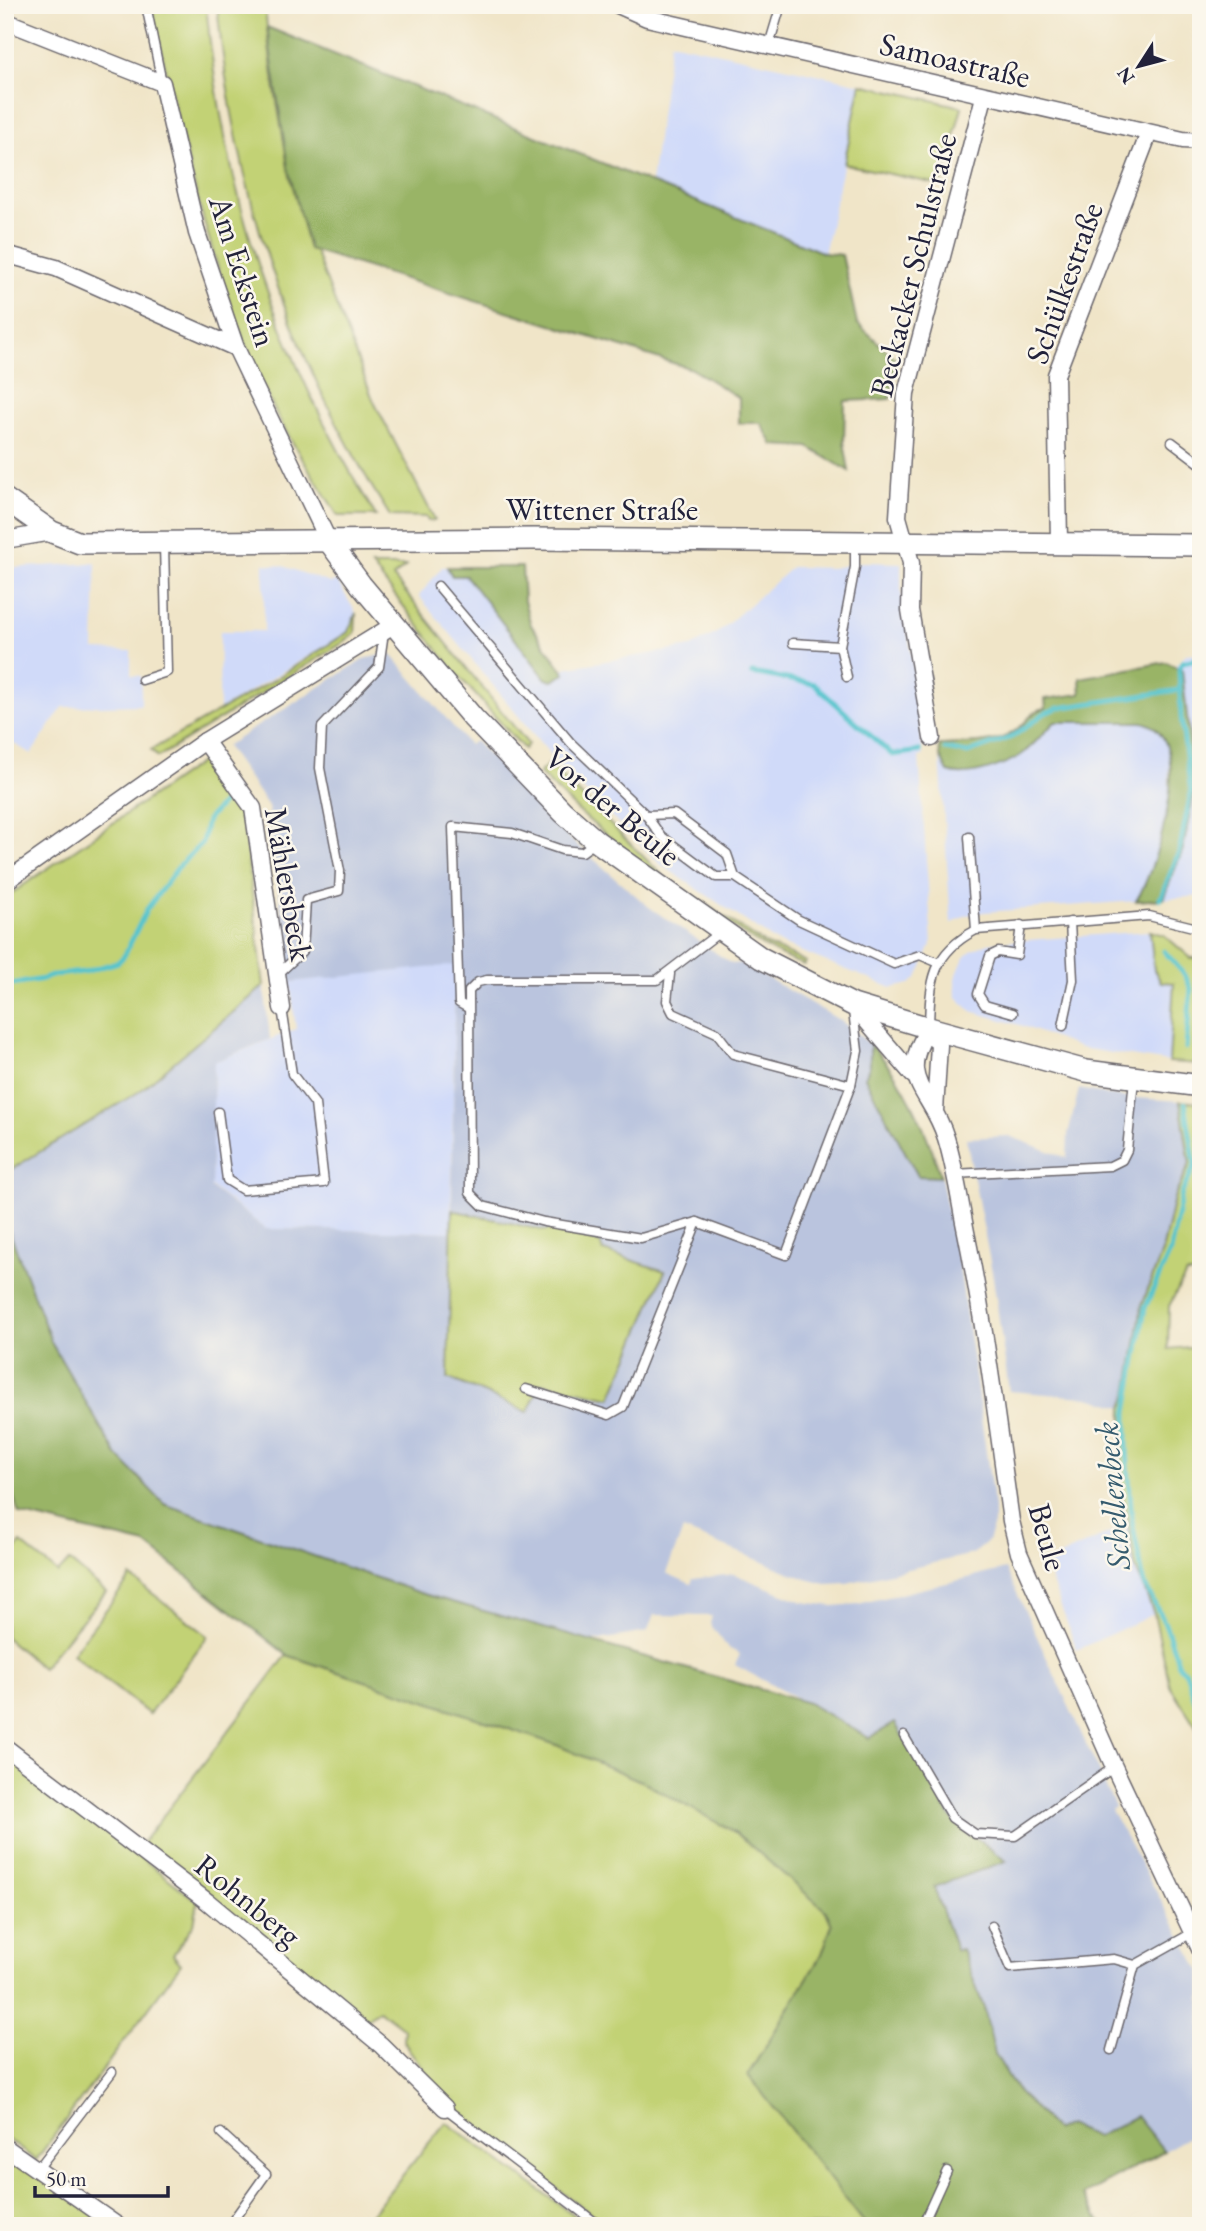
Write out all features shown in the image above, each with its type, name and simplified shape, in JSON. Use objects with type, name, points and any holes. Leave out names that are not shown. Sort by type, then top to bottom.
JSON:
[{"type":"main road","points":[[5,499],[52,532]]},
{"type":"main road","name":"Wittener Straße","points":[[52,532],[80,542],[534,539],[855,543],[1059,541],[1201,545]]},
{"type":"main road","name":"Vor der Beule","points":[[328,540],[389,628],[520,769],[596,841],[720,932],[805,983],[853,1005],[1063,1065],[1134,1079],[1201,1086]]},
{"type":"street","name":"Samoastraße","points":[[618,5],[648,18],[984,97],[1183,141],[1201,141]]},
{"type":"street","points":[[5,21],[162,83]]},
{"type":"street","name":"Am Eckstein","points":[[162,83],[197,233],[236,348],[328,540]]},
{"type":"street","name":"Beckacker Schulstraße","points":[[932,738],[911,610],[911,563],[898,517],[906,394],[984,97]]},
{"type":"street","name":"Schülkestraße","points":[[1059,541],[1056,375],[1149,133]]},
{"type":"street","points":[[5,254],[56,268],[236,348]]},
{"type":"street","name":"Wittener Straße","points":[[5,540],[52,532]]},
{"type":"street","points":[[5,881],[205,741],[389,628]]},
{"type":"street","name":"Mählersbeck","points":[[205,741],[253,808],[282,1008]]},
{"type":"street","name":"Beule","points":[[853,1005],[913,1075],[935,1111],[946,1137],[981,1304],[1011,1521],[1019,1553],[1114,1767],[1201,1951]]},
{"type":"street","points":[[913,1075],[916,1048],[929,1028]]},
{"type":"street","name":"Beule","points":[[929,1028],[939,1045],[935,1111]]},
{"type":"street","name":"Rohnberg","points":[[5,1747],[208,1902],[381,2045],[445,2108]]},
{"type":"street","points":[[5,2147],[118,2226]]},
{"type":"lane","name":"Am Eckstein","points":[[146,5],[162,83]]},
{"type":"lane","points":[[769,45],[781,5]]},
{"type":"lane","points":[[1172,442],[1201,464]]},
{"type":"lane","points":[[142,680],[167,672],[164,541]]},
{"type":"lane","points":[[847,677],[841,646],[855,567],[855,543]]},
{"type":"lane","points":[[438,586],[571,743],[646,814],[661,836],[716,877],[735,877],[799,920],[894,964],[920,955],[939,963]]},
{"type":"lane","points":[[277,975],[303,951],[306,900],[339,891],[340,871],[320,768],[322,727],[379,667],[389,628]]},
{"type":"lane","points":[[793,643],[841,646]]},
{"type":"lane","points":[[646,814],[674,814],[727,854],[735,877]]},
{"type":"lane","points":[[468,1008],[459,1003],[453,827],[512,833],[582,852],[596,841]]},
{"type":"lane","points":[[969,837],[975,930]]},
{"type":"lane","points":[[929,1028],[930,991],[939,963],[953,944],[975,930],[1149,916],[1200,927]]},
{"type":"lane","points":[[1063,1026],[1073,980],[1070,922]]},
{"type":"lane","points":[[1013,1013],[985,1005],[978,994],[990,956],[998,952],[1017,955],[1021,925]]},
{"type":"lane","points":[[720,932],[670,974],[657,980],[487,980],[478,982],[469,991],[470,1193],[483,1206],[544,1222],[641,1238],[697,1222],[786,1255],[851,1085],[858,1051],[853,1005]]},
{"type":"lane","points":[[670,974],[667,1001],[673,1013],[717,1032],[733,1054],[851,1085]]},
{"type":"lane","points":[[218,1112],[227,1180],[243,1190],[324,1183],[315,1104],[292,1074],[282,1008]]},
{"type":"lane","points":[[954,1174],[1110,1166],[1122,1160],[1127,1150],[1134,1079]]},
{"type":"lane","points":[[526,1389],[609,1415],[623,1407],[697,1222]]},
{"type":"lane","points":[[904,1736],[952,1818],[975,1834],[1015,1836],[1114,1767]]},
{"type":"lane","points":[[992,1926],[1010,1968],[1114,1959],[1135,1965]]},
{"type":"lane","points":[[1111,2050],[1135,1965],[1192,1933]]},
{"type":"lane","points":[[37,2170],[113,2072]]},
{"type":"lane","points":[[445,2108],[600,2226]]},
{"type":"lane","points":[[221,2133],[266,2174],[229,2226]]},
{"type":"lane","points":[[922,2226],[947,2171]]},
{"type":"shaded area","points":[[670,42],[861,84],[824,254],[651,183]]},
{"type":"shaded area","points":[[863,562],[901,563],[901,591],[919,701],[923,756],[919,757],[932,943],[917,978],[910,984],[892,988],[777,942],[660,864],[559,765],[419,596],[442,567],[447,567],[452,576],[465,576],[546,679],[565,674],[564,668],[691,647],[720,631],[792,567],[832,568]]},
{"type":"shaded area","points":[[96,563],[94,650],[131,651],[131,675],[141,676],[141,705],[63,707],[31,754],[5,738],[5,568]]},
{"type":"shaded area","points":[[264,564],[283,566],[330,583],[337,581],[356,613],[348,632],[219,710],[220,631],[264,631]]},
{"type":"shaded area","points":[[390,653],[469,745],[475,741],[569,838],[649,907],[732,964],[741,963],[752,969],[841,1021],[870,1044],[870,1065],[918,1176],[941,1177],[959,1265],[994,1507],[994,1524],[988,1541],[973,1554],[847,1583],[826,1584],[806,1579],[683,1530],[666,1573],[691,1584],[693,1579],[734,1574],[803,1602],[833,1606],[858,1604],[1006,1569],[1115,1807],[1111,1810],[1201,1972],[1201,2130],[1164,2151],[1136,2116],[1096,2137],[1068,2125],[1055,2130],[1016,2089],[995,2054],[984,2008],[962,1949],[956,1950],[933,1887],[1005,1861],[952,1819],[869,1738],[735,1665],[740,1654],[728,1648],[710,1624],[712,1616],[654,1615],[647,1632],[587,1642],[419,1592],[164,1504],[116,1454],[52,1344],[5,1220],[5,1173],[140,1091],[264,986],[270,1039],[214,1062],[211,1188],[266,1229],[451,1232],[448,1378],[527,1412],[541,1383],[606,1399],[603,1251],[546,1231],[452,1210],[455,965],[290,982],[268,806],[226,746],[364,659]]},
{"type":"shaded area","points":[[1201,653],[1201,896],[1163,899],[1175,873],[1195,789],[1182,671],[1176,670],[1176,665],[1186,654]]},
{"type":"shaded area","points":[[1055,722],[1142,722],[1155,726],[1164,737],[1169,756],[1169,806],[1148,881],[1136,901],[984,912],[967,915],[951,924],[940,756],[948,772],[1019,756]]},
{"type":"shaded area","points":[[1150,931],[1155,970],[1174,983],[1169,1062],[1080,1048],[1023,1026],[971,1011],[956,996],[955,979],[963,960],[971,951],[988,943]]},
{"type":"shaded area","points":[[455,965],[451,1232],[266,1229],[211,1187],[214,1062],[296,1029],[290,982]]},
{"type":"shaded area","points":[[1079,1089],[1121,1097],[1180,1101],[1190,1164],[1174,1198],[1162,1252],[1142,1305],[1128,1394],[1123,1407],[1085,1397],[1009,1391],[993,1277],[966,1138],[1009,1136],[1067,1158],[1068,1134]]},
{"type":"shaded area","points":[[1127,1525],[1135,1566],[1154,1614],[1077,1650],[1045,1563]]},
{"type":"green space","points":[[151,5],[206,5],[214,75],[226,142],[260,271],[310,394],[376,516],[338,516],[282,424],[253,363],[201,212]]},
{"type":"green space","points":[[217,5],[265,5],[281,128],[309,249],[315,251],[374,402],[435,520],[428,521],[426,517],[390,516],[354,456],[323,396],[296,334],[272,271],[237,142]]},
{"type":"green space","points":[[267,27],[824,253],[842,255],[857,323],[896,359],[890,399],[845,401],[844,442],[849,471],[808,447],[773,445],[761,423],[739,423],[739,398],[692,369],[309,249],[288,168]]},
{"type":"green space","points":[[861,84],[962,107],[941,185],[844,164]]},
{"type":"green space","points":[[372,566],[406,566],[393,577],[528,744],[524,749],[457,674]]},
{"type":"green space","points":[[447,567],[522,567],[524,601],[531,625],[565,674],[552,681],[546,679],[466,576],[452,576]]},
{"type":"green space","points":[[356,613],[355,633],[341,644],[158,757],[151,750],[277,678],[348,632]]},
{"type":"green space","points":[[1166,662],[1182,670],[1195,789],[1183,849],[1163,899],[1136,901],[1154,861],[1168,804],[1171,775],[1168,750],[1159,732],[1142,722],[1055,722],[1018,757],[983,771],[964,774],[948,772],[940,756],[939,745],[986,742],[1012,733],[1036,712],[1046,708],[1045,699],[1081,694],[1080,678]]},
{"type":"green space","points":[[204,760],[242,815],[264,986],[140,1091],[5,1173],[5,898]]},
{"type":"green space","points":[[549,764],[663,876],[765,944],[806,962],[804,965],[747,936],[623,849],[539,773]]},
{"type":"green space","points":[[1150,931],[1164,935],[1191,958],[1201,958],[1200,1064],[1169,1062],[1174,983],[1161,982],[1154,970]]},
{"type":"green space","points":[[870,1044],[883,1058],[913,1106],[941,1177],[918,1176],[865,1078],[870,1065]]},
{"type":"green space","points":[[1180,1101],[1201,1103],[1201,1211],[1195,1241],[1201,1241],[1201,1274],[1186,1274],[1169,1306],[1168,1349],[1201,1346],[1201,1734],[1170,1686],[1154,1614],[1135,1566],[1121,1485],[1123,1407],[1128,1394],[1142,1305],[1162,1252],[1174,1198],[1190,1164]]},
{"type":"green space","points":[[452,1210],[546,1231],[550,1228],[600,1243],[603,1251],[665,1271],[611,1398],[541,1383],[528,1412],[448,1378]]},
{"type":"green space","points":[[5,1220],[52,1344],[116,1454],[164,1504],[420,1593],[808,1703],[869,1738],[895,1723],[952,1819],[1006,1861],[934,1887],[956,1950],[962,1949],[984,2008],[995,2054],[1016,2089],[1055,2130],[1068,2125],[1096,2137],[1136,2116],[1164,2151],[1083,2195],[1103,2226],[867,2226],[748,2075],[822,1954],[832,1925],[826,1911],[735,1832],[641,1781],[554,1744],[287,1655],[146,1544],[19,1514],[5,1470]]},
{"type":"green space","points":[[21,1543],[58,1573],[69,1561],[106,1592],[42,1668],[5,1637],[5,1562]]},
{"type":"green space","points":[[131,1577],[208,1636],[149,1714],[72,1654]]},
{"type":"green space","points":[[287,1655],[516,1730],[627,1775],[681,1801],[745,1839],[826,1911],[832,1925],[822,1954],[748,2075],[867,2226],[607,2226],[454,2111],[403,2041],[404,2029],[379,2010],[363,2022],[139,1847]]},
{"type":"green space","points":[[5,1751],[198,1902],[194,1924],[173,1955],[181,1964],[36,2160],[5,2138]]},
{"type":"green space","points":[[446,2122],[589,2226],[361,2226]]},
{"type":"green space","points":[[5,2151],[109,2226],[5,2226]]},
{"type":"waterway","name":"Schellenbeck","points":[[1160,899],[1179,852],[1191,792],[1181,717],[1179,670],[1182,662],[1201,658]]},
{"type":"waterway","points":[[752,673],[814,684],[892,755],[920,751]]},
{"type":"waterway","points":[[945,749],[968,753],[1012,737],[1045,713],[1058,708],[1179,690]]},
{"type":"waterway","points":[[5,985],[84,972],[118,962],[124,956],[147,909],[179,866],[202,843],[207,820],[228,797]]},
{"type":"waterway","name":"Schellenbeck","points":[[1164,951],[1185,975],[1191,989],[1186,1048]]},
{"type":"waterway","name":"Schellenbeck","points":[[1185,1103],[1195,1165],[1182,1193],[1170,1252],[1145,1308],[1127,1412],[1127,1451],[1132,1521],[1144,1583],[1166,1626],[1179,1665],[1186,1673],[1201,1717]]}]
